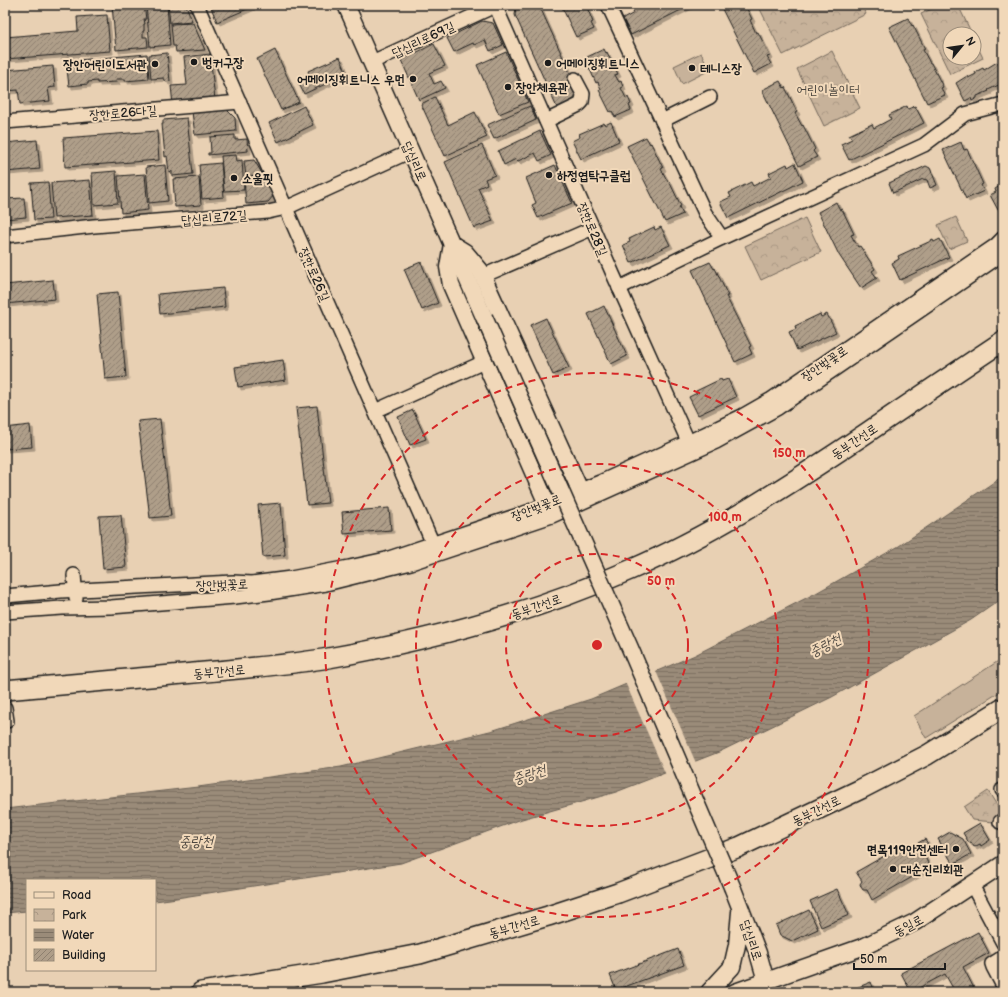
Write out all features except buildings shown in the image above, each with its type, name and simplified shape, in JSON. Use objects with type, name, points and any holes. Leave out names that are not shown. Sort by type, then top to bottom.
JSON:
[{"type":"highway","name":"동부간선로","points":[[5,690],[239,669],[321,659],[389,647],[463,629],[518,613],[574,593],[631,570],[683,545],[749,508],[844,448],[1003,341]]},
{"type":"highway","name":"동부간선로","points":[[200,992],[235,988],[322,973],[420,954],[548,916],[618,893],[739,847],[854,792],[926,755],[1003,708]]},
{"type":"main road","name":"답십리로","points":[[346,5],[633,655],[740,906],[758,953],[768,987]]},
{"type":"main road","points":[[547,504],[484,362],[450,280],[448,267],[452,244],[465,252],[471,258],[483,276],[580,490]]},
{"type":"main road","name":"동일로","points":[[735,992],[768,987],[864,946],[915,922],[1003,864]]},
{"type":"main road","points":[[709,992],[732,967],[737,945],[740,906]]},
{"type":"street","name":"장한로26길","points":[[197,5],[433,544]]},
{"type":"street","name":"답십리로69길","points":[[372,62],[496,5]]},
{"type":"street","name":"장한로28길","points":[[496,5],[691,448]]},
{"type":"street","points":[[608,5],[705,213],[722,238]]},
{"type":"street","points":[[546,121],[579,105],[582,102],[583,94],[576,79]]},
{"type":"street","points":[[662,121],[710,98]]},
{"type":"street","name":"장한로26다길","points":[[5,122],[240,102]]},
{"type":"street","points":[[620,288],[722,238],[924,145],[965,114],[1003,104]]},
{"type":"street","name":"답십리로72길","points":[[5,236],[94,226],[268,212],[286,208],[411,151]]},
{"type":"street","points":[[483,276],[593,228]]},
{"type":"street","name":"장안벚꽃로","points":[[5,612],[77,607],[111,607],[269,593],[326,584],[411,563],[552,516],[691,448],[736,419],[770,400],[990,249],[1003,238]]},
{"type":"street","name":"장안벚꽃로","points":[[5,596],[75,590],[233,582],[252,583],[291,578],[364,564],[433,544],[530,511],[580,490],[691,448],[716,442],[778,408],[1003,254]]},
{"type":"street","points":[[375,411],[484,362]]},
{"type":"street","points":[[74,575],[77,607]]},
{"type":"street","points":[[972,885],[1003,943]]},
{"type":"street","points":[[1003,957],[992,964],[1003,986]]},
{"type":"green space","points":[[758,5],[861,5],[866,14],[783,55]]},
{"type":"green space","points":[[940,5],[958,5],[968,26],[942,26],[942,57],[921,14]]},
{"type":"green space","name":"어린이놀이터","points":[[832,51],[860,108],[824,126],[797,69]]},
{"type":"green space","name":"테니스장","points":[[701,53],[710,70],[682,84],[674,66]]},
{"type":"green space","points":[[946,66],[966,66],[950,74]]},
{"type":"green space","points":[[956,217],[967,241],[949,249],[938,225]]},
{"type":"green space","points":[[805,218],[821,252],[761,280],[745,246]]},
{"type":"green space","points":[[1003,658],[1003,690],[926,738],[914,716]]},
{"type":"green space","points":[[988,791],[1003,815],[994,822],[972,820],[964,807]]},
{"type":"water","name":"중랑천","points":[[1003,476],[1003,598],[971,620],[832,697],[719,752],[616,792],[522,819],[401,863],[156,901],[156,879],[26,879],[26,911],[5,913],[5,809],[198,787],[341,767],[494,730],[591,699],[695,655],[816,593],[899,546]]},
{"type":"pier","points":[[655,669],[696,763],[666,775],[625,682]]},
{"type":"place","name":"벙커구장","points":[[194,62]]},
{"type":"place","name":"어메이징휘트니스","points":[[548,63]]},
{"type":"place","name":"장안어린이도서관","points":[[155,64]]},
{"type":"place","name":"테니스장","points":[[692,68]]},
{"type":"place","name":"어메이징휘트니스 우먼","points":[[413,79]]},
{"type":"place","name":"장안체육관","points":[[508,87]]},
{"type":"place","name":"하정엽탁구클럽","points":[[549,175]]},
{"type":"place","name":"소울핏","points":[[234,178]]},
{"type":"place","name":"면목119안전센터","points":[[956,849]]},
{"type":"place","name":"대순진리회관","points":[[893,869]]}]
